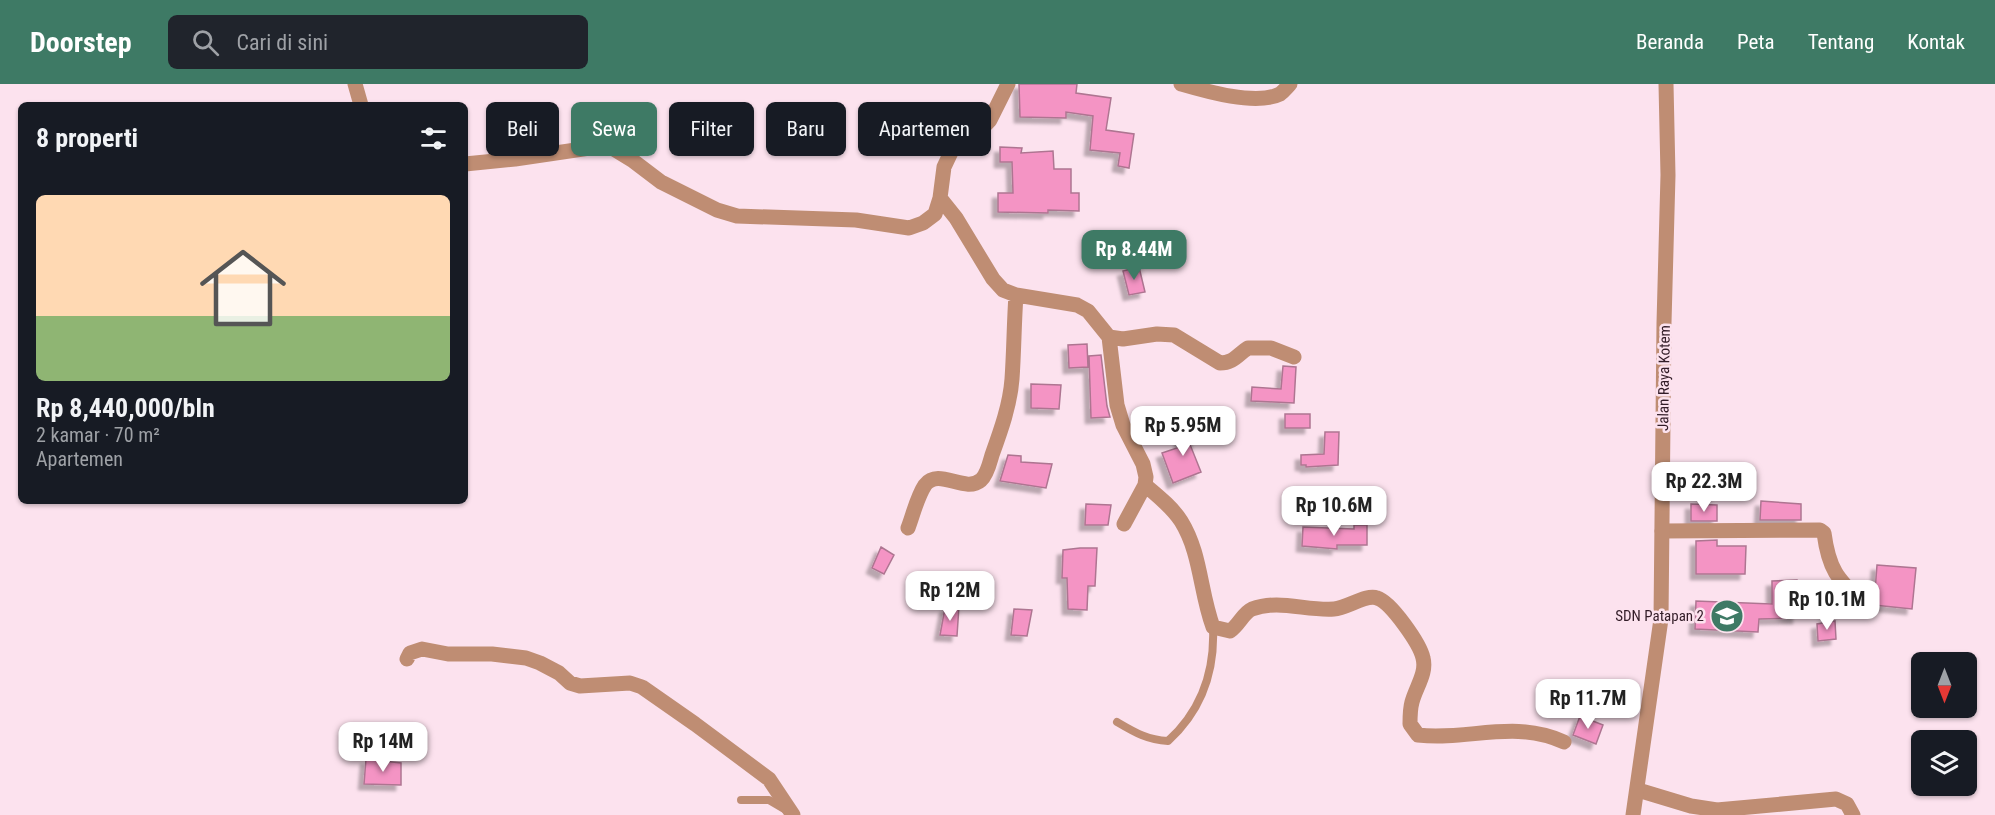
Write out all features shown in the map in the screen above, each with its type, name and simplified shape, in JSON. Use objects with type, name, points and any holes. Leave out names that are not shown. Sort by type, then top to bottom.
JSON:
[{"type":"street","points":[[355,84],[360,102]]},
{"type":"street","points":[[468,165],[609,146],[661,182],[717,210],[745,216],[856,220],[909,228],[923,224],[935,214],[940,198],[944,167],[953,148],[972,139],[990,120],[1008,84]]},
{"type":"street","points":[[1181,84],[1205,91],[1257,98],[1272,97],[1281,93],[1290,84]]},
{"type":"street","name":"Jalan Raya Kotem","points":[[1633,815],[1661,619],[1668,175],[1666,84]]},
{"type":"street","points":[[940,198],[956,218],[993,279],[1003,290],[1016,296],[1077,304],[1088,311],[1109,337],[1117,405],[1143,464],[1146,477],[1145,485],[1124,524]]},
{"type":"street","points":[[908,528],[924,487],[931,480],[940,478],[965,484],[974,483],[982,480],[987,470],[1004,420],[1012,381],[1016,296]]},
{"type":"street","points":[[1109,337],[1123,339],[1157,334],[1174,335],[1220,363],[1236,359],[1248,348],[1271,348],[1294,357]]},
{"type":"street","points":[[1145,485],[1165,502],[1180,519],[1190,536],[1213,627],[1230,631],[1237,627],[1246,612],[1263,606],[1289,605],[1331,609],[1342,608],[1370,597],[1379,598],[1404,623],[1423,657],[1425,671],[1411,705],[1410,724],[1418,735],[1431,737],[1487,731],[1526,731],[1564,742]]},
{"type":"street","points":[[1662,531],[1820,530],[1824,533],[1826,549],[1840,581],[1864,605]]},
{"type":"street","points":[[407,659],[410,653],[422,649],[448,654],[492,654],[526,658],[549,668],[570,683],[580,686],[630,683],[642,687],[769,779],[792,814]]},
{"type":"street","points":[[1638,790],[1691,806],[1717,810],[1836,799],[1847,804],[1853,815]]},
{"type":"lane","points":[[1117,722],[1139,736],[1155,741],[1168,741],[1183,727],[1207,683],[1213,660],[1213,627]]},
{"type":"lane","points":[[741,800],[769,801],[792,814]]},
{"type":"building","points":[[1019,84],[1077,84],[1076,93],[1111,98],[1106,130],[1134,134],[1129,168],[1118,166],[1120,153],[1090,150],[1093,116],[1066,112],[1066,118],[1020,117]]},
{"type":"building","points":[[1000,147],[1022,148],[1021,153],[1053,151],[1054,169],[1071,169],[1071,193],[1079,193],[1079,211],[998,212],[998,193],[1013,193],[1012,162],[1000,162]]},
{"type":"building","points":[[1139,267],[1145,292],[1129,295],[1123,271]]},
{"type":"building","points":[[1087,344],[1088,367],[1069,368],[1068,345]]},
{"type":"building","points":[[1101,355],[1110,417],[1091,418],[1089,356]]},
{"type":"building","points":[[1283,366],[1296,367],[1294,403],[1251,401],[1252,387],[1281,389]]},
{"type":"building","points":[[1031,384],[1061,385],[1059,409],[1031,408]]},
{"type":"building","points":[[1285,414],[1310,414],[1310,428],[1285,428]]},
{"type":"building","points":[[1182,424],[1183,427],[1194,425],[1197,443],[1189,442],[1201,472],[1173,483],[1162,453],[1180,447]]},
{"type":"building","points":[[1325,432],[1339,432],[1338,465],[1306,467],[1306,465],[1301,465],[1301,455],[1324,454]]},
{"type":"building","points":[[1008,455],[1021,456],[1021,462],[1052,464],[1046,488],[1000,481]]},
{"type":"building","points":[[1761,501],[1801,504],[1801,520],[1760,520]]},
{"type":"building","points":[[1086,504],[1111,505],[1108,525],[1085,525]]},
{"type":"building","points":[[1691,504],[1717,505],[1717,521],[1691,521]]},
{"type":"building","points":[[1354,525],[1367,525],[1367,545],[1337,545],[1337,549],[1302,546],[1303,527],[1354,529]]},
{"type":"building","name":"SDN Patapan 2","points":[[1717,540],[1717,546],[1746,546],[1745,574],[1696,574],[1696,541]]},
{"type":"building","points":[[881,547],[894,555],[884,574],[872,568]]},
{"type":"building","points":[[1097,548],[1095,586],[1088,586],[1087,610],[1068,609],[1067,578],[1062,578],[1063,550]]},
{"type":"building","points":[[1877,565],[1916,568],[1912,609],[1874,605]]},
{"type":"building","name":"SDN Patapan 2","points":[[1797,580],[1798,618],[1759,619],[1758,632],[1695,629],[1696,601],[1772,604],[1772,581]]},
{"type":"building","points":[[959,606],[957,636],[940,635],[945,608]]},
{"type":"building","points":[[1014,609],[1032,610],[1027,636],[1011,635]]},
{"type":"building","points":[[1835,621],[1836,639],[1818,641],[1817,624]]},
{"type":"building","points":[[1580,716],[1603,725],[1596,744],[1573,735]]},
{"type":"building","points":[[366,759],[401,763],[401,785],[364,784]]},
{"type":"place","name":"SDN Patapan 2","points":[[1727,616]]}]
